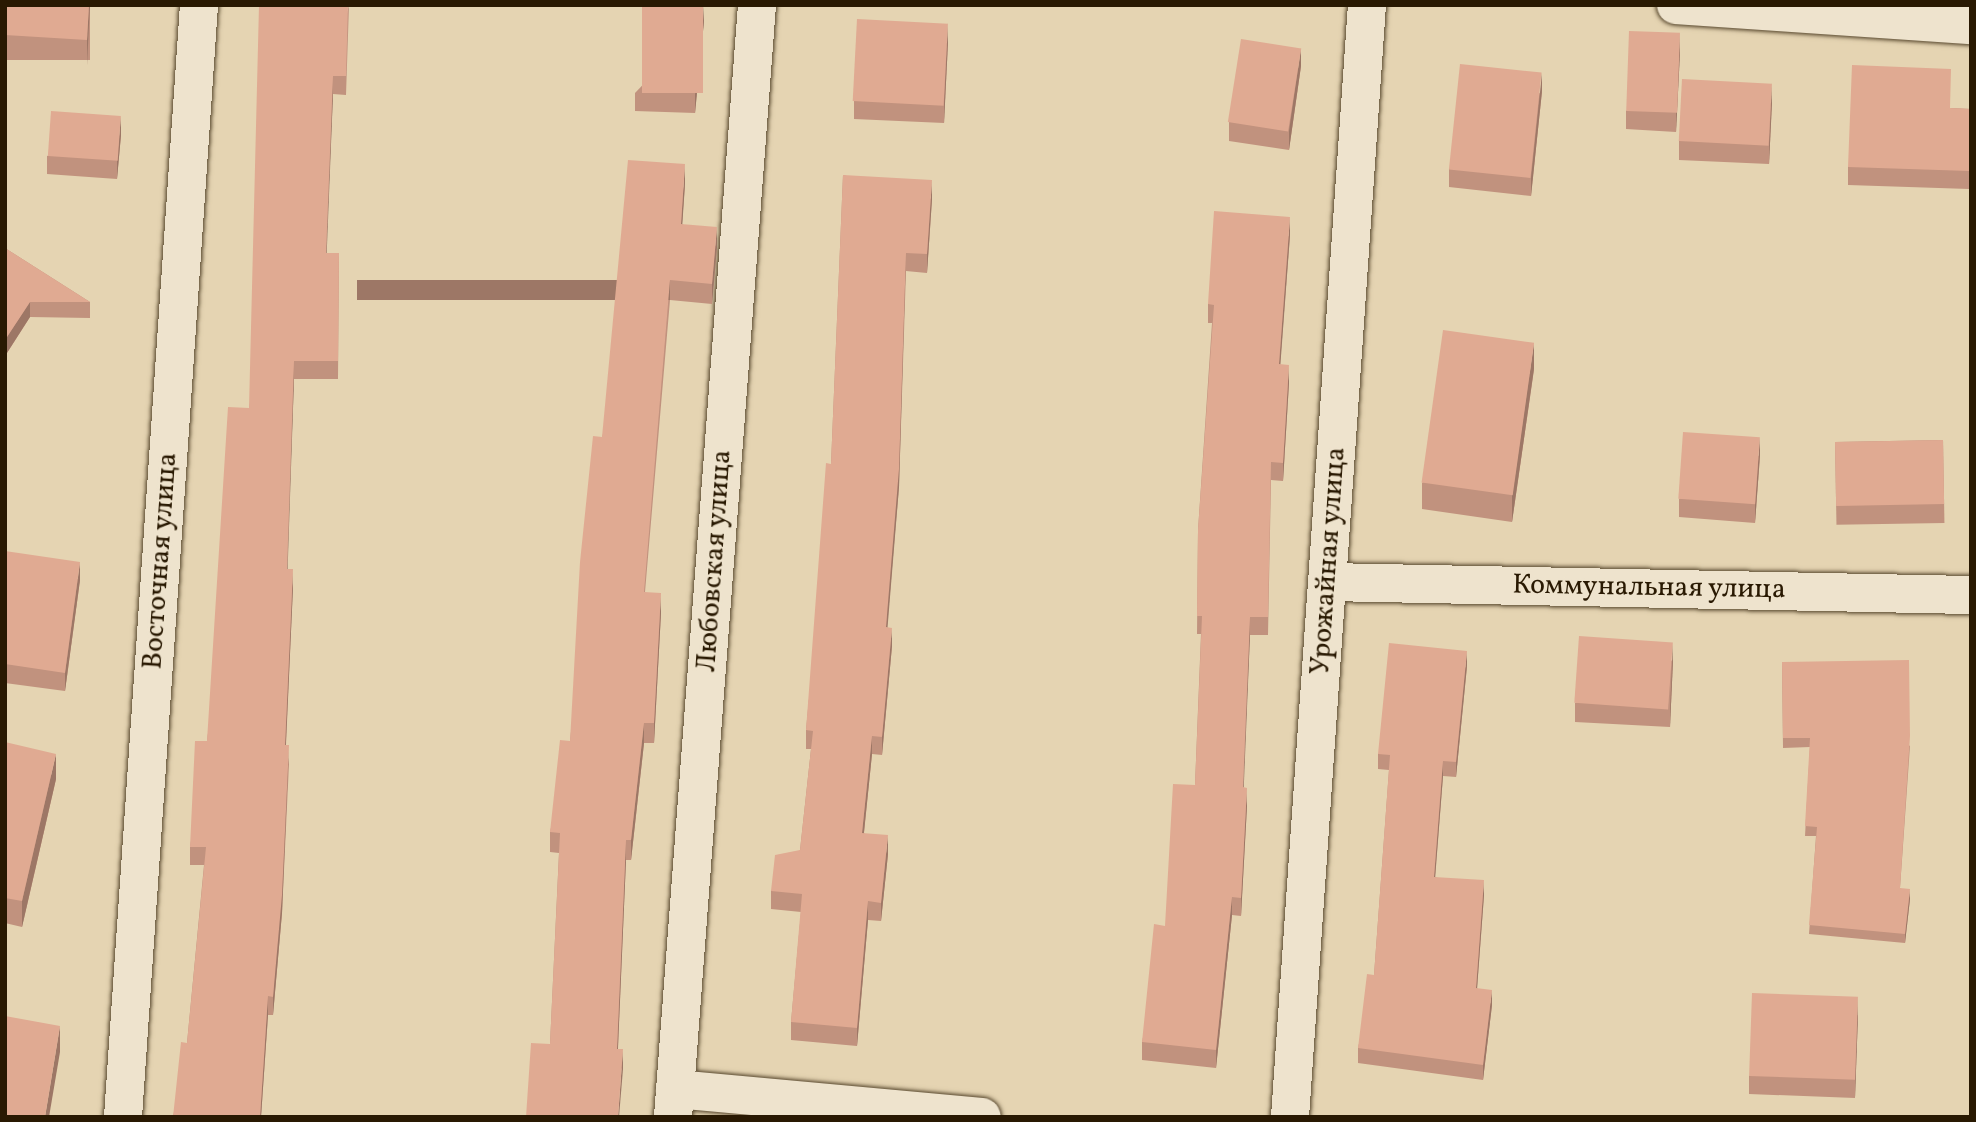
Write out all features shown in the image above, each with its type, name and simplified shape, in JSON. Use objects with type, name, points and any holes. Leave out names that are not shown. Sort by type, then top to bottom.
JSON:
[{"type":"street","name":"Восточная улица","points":[[123,1117],[199,5]]},
{"type":"street","name":"Любовская улица","points":[[674,1103],[757,5]]},
{"type":"street","name":"Урожайная улица","points":[[1290,1117],[1367,5]]},
{"type":"street","points":[[1676,5],[1971,25]]},
{"type":"street","name":"Коммунальная улица","points":[[1328,582],[1971,595]]},
{"type":"street","points":[[674,1103],[982,1117]]},
{"type":"building","points":[[5,5],[89,5],[87,40],[5,35]]},
{"type":"building","points":[[259,5],[348,5],[346,76],[333,76],[326,253],[339,253],[338,361],[294,361],[287,569],[293,569],[285,745],[289,745],[282,895],[273,997],[268,996],[260,1117],[173,1117],[181,1042],[187,1043],[206,847],[190,847],[195,741],[207,741],[228,407],[249,408]]},
{"type":"building","points":[[642,5],[703,5],[703,93],[642,93]]},
{"type":"building","points":[[857,19],[948,24],[944,106],[853,101]]},
{"type":"building","points":[[1629,31],[1680,33],[1677,113],[1626,111]]},
{"type":"building","points":[[1241,39],[1301,49],[1288,132],[1228,122]]},
{"type":"building","points":[[1460,64],[1542,73],[1530,178],[1449,169]]},
{"type":"building","points":[[1852,65],[1951,69],[1950,108],[1971,109],[1969,171],[1848,167]]},
{"type":"building","points":[[1682,79],[1772,84],[1769,146],[1679,141]]},
{"type":"building","points":[[51,111],[121,116],[118,161],[48,156]]},
{"type":"building","points":[[628,160],[685,164],[681,224],[717,227],[712,284],[670,280],[644,592],[661,593],[654,723],[644,723],[631,840],[626,840],[617,1049],[623,1049],[618,1117],[526,1117],[531,1043],[550,1044],[560,833],[550,832],[560,740],[570,741],[580,562],[593,436],[602,437]]},
{"type":"building","points":[[843,175],[932,180],[927,254],[906,253],[899,469],[886,627],[892,628],[882,737],[872,736],[862,833],[888,835],[881,903],[868,901],[857,1028],[791,1022],[802,894],[771,891],[775,855],[800,850],[813,731],[806,730],[826,463],[831,464]]},
{"type":"building","points":[[1214,211],[1290,217],[1279,364],[1289,365],[1283,463],[1271,462],[1268,617],[1250,617],[1243,787],[1247,788],[1241,898],[1232,897],[1216,1050],[1142,1042],[1154,924],[1165,926],[1173,784],[1195,785],[1202,616],[1197,616],[1198,530],[1214,305],[1208,304]]},
{"type":"building","points":[[5,248],[90,302],[30,302],[5,340]]},
{"type":"building","points":[[1443,330],[1534,343],[1513,495],[1422,483]]},
{"type":"building","points":[[1683,432],[1760,437],[1755,504],[1678,499]]},
{"type":"building","points":[[1943,440],[1944,504],[1836,506],[1835,442]]},
{"type":"building","points":[[5,551],[80,562],[65,673],[5,664]]},
{"type":"building","points":[[1579,636],[1673,643],[1668,709],[1574,703]]},
{"type":"building","points":[[1389,643],[1467,651],[1456,762],[1443,761],[1434,877],[1484,880],[1476,988],[1492,990],[1483,1065],[1358,1048],[1367,974],[1374,975],[1390,755],[1378,754]]},
{"type":"building","points":[[1909,660],[1910,736],[1900,888],[1910,889],[1905,934],[1809,925],[1817,827],[1805,826],[1810,738],[1783,738],[1782,662]]},
{"type":"building","points":[[5,742],[56,754],[22,901],[5,898]]},
{"type":"building","points":[[1752,993],[1858,997],[1855,1080],[1749,1076]]},
{"type":"building","points":[[5,1016],[60,1026],[45,1117],[5,1117]]}]
